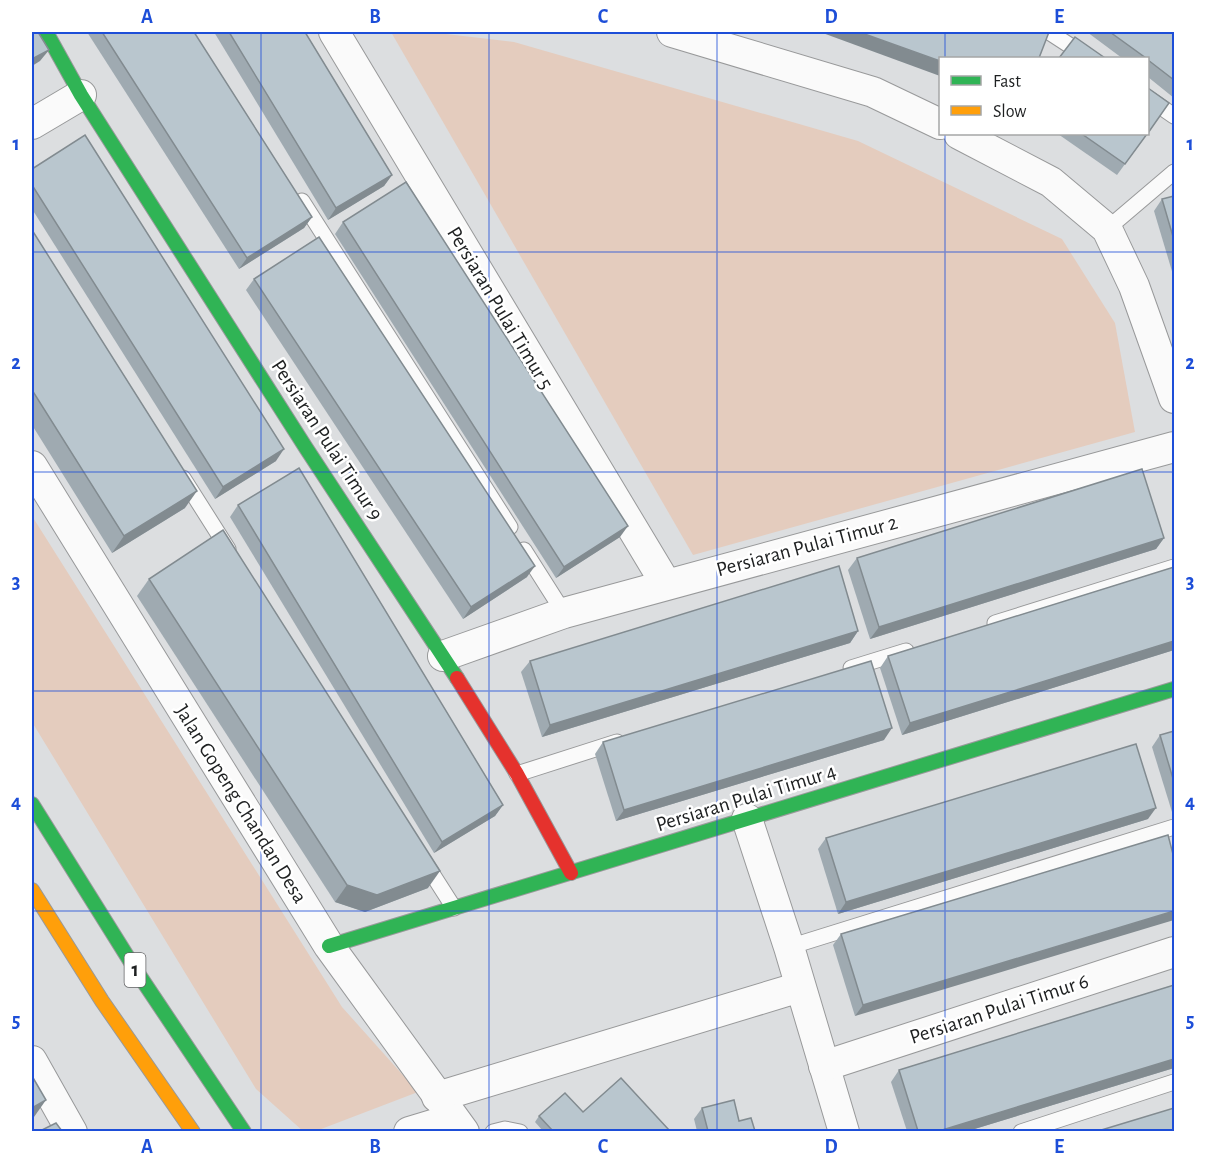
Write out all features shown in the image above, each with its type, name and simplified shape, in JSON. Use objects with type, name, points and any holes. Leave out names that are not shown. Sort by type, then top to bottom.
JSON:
[{"type":"main road","name":"Persiaran Pulai Timur 9","points":[[46,32],[81,95],[517,774],[571,873]]},
{"type":"main road","name":"Persiaran Pulai Timur 4","points":[[329,946],[1174,689]]},
{"type":"main road","name":"1","points":[[32,804],[136,972],[244,1131]]},
{"type":"main road","name":"1","points":[[32,890],[102,1001],[193,1131]]},
{"type":"street","name":"Persiaran Pulai Timur 5","points":[[334,32],[666,584]]},
{"type":"street","points":[[672,32],[716,37],[873,92],[939,124]]},
{"type":"street","points":[[32,124],[81,95]]},
{"type":"street","points":[[961,135],[1051,182],[1107,229],[1134,286],[1174,398]]},
{"type":"street","name":"Persiaran Pulai Timur 2","points":[[443,656],[564,613],[1174,447]]},
{"type":"street","name":"Jalan Gopeng Chandan Desa","points":[[32,466],[329,946],[451,1116]]},
{"type":"street","points":[[747,819],[789,947],[844,1131]]},
{"type":"street","name":"Persiaran Pulai Timur 6","points":[[824,1066],[1174,952]]},
{"type":"street","points":[[409,1131],[800,987]]},
{"type":"street","points":[[32,1061],[62,1126]]},
{"type":"lane","points":[[1049,32],[1087,57]]},
{"type":"lane","points":[[1149,99],[1174,116]]},
{"type":"lane","points":[[1107,229],[1174,172]]},
{"type":"lane","points":[[296,192],[564,613]]},
{"type":"lane","points":[[175,465],[238,566]]},
{"type":"lane","points":[[982,627],[1174,567]]},
{"type":"lane","points":[[834,674],[925,645]]},
{"type":"lane","points":[[517,774],[630,738]]},
{"type":"lane","points":[[789,947],[1169,829],[1169,849]]},
{"type":"lane","points":[[416,848],[454,908]]},
{"type":"lane","points":[[1021,1131],[1174,1082]]},
{"type":"lane","points":[[493,1131],[505,1129],[520,1131]]},
{"type":"shaded area","points":[[391,32],[429,32],[514,42],[858,141],[1062,239],[1115,323],[1135,432],[693,555]]},
{"type":"shaded area","points":[[32,516],[342,1007],[418,1092],[316,1131],[304,1132],[256,1089],[32,722]]},
{"type":"building","points":[[32,32],[38,32],[49,50],[32,59]]},
{"type":"building","points":[[102,32],[194,32],[312,217],[247,258]]},
{"type":"building","points":[[229,32],[305,32],[392,175],[336,208]]},
{"type":"building","points":[[859,32],[1049,32],[1039,57],[939,57],[939,61]]},
{"type":"building","points":[[1110,32],[1174,32],[1174,80],[1149,61],[1149,57],[1145,57]]},
{"type":"building","points":[[1075,37],[1104,57],[1060,57]]},
{"type":"building","points":[[1149,89],[1169,103],[1149,132]]},
{"type":"building","points":[[85,135],[284,449],[223,487],[32,185],[32,169]]},
{"type":"building","points":[[1083,135],[1146,135],[1125,164]]},
{"type":"building","points":[[406,182],[628,526],[564,567],[343,222]]},
{"type":"building","points":[[1174,196],[1174,240],[1162,199]]},
{"type":"building","points":[[32,230],[197,491],[124,536],[32,390]]},
{"type":"building","points":[[319,237],[535,566],[471,607],[254,279]]},
{"type":"building","points":[[299,468],[503,805],[442,842],[238,505]]},
{"type":"building","points":[[1142,469],[1164,538],[879,627],[857,558]]},
{"type":"building","points":[[223,530],[440,871],[377,895],[347,885],[149,579]]},
{"type":"building","points":[[839,566],[858,631],[550,725],[530,661]]},
{"type":"building","points":[[1174,567],[1174,641],[910,723],[888,656]]},
{"type":"building","points":[[871,661],[892,728],[624,810],[603,742]]},
{"type":"building","points":[[1174,731],[1174,782],[1160,735]]},
{"type":"building","points":[[1136,744],[1156,808],[846,902],[826,838]]},
{"type":"building","points":[[1168,835],[1174,858],[1174,911],[863,1005],[841,934]]},
{"type":"building","points":[[1174,985],[1174,1059],[939,1131],[918,1131],[899,1070]]},
{"type":"building","points":[[32,1076],[46,1100],[32,1108]]},
{"type":"building","points":[[621,1078],[668,1131],[553,1131],[539,1116],[565,1093],[583,1112]]},
{"type":"building","points":[[734,1100],[739,1121],[751,1118],[755,1131],[708,1131],[702,1108]]},
{"type":"building","points":[[1174,1108],[1174,1131],[1098,1131]]},
{"type":"building","points":[[56,1123],[62,1131],[40,1131]]},
{"type":"traffic: fast","points":[[46,32],[81,95],[306,448],[457,678]]},
{"type":"traffic: fast","points":[[329,946],[1174,689]]},
{"type":"traffic: fast","points":[[32,804],[137,972],[244,1132]]},
{"type":"traffic: slow","points":[[32,890],[102,1001],[193,1132]]},
{"type":"traffic: jam","points":[[457,678],[517,774],[571,873]]}]
